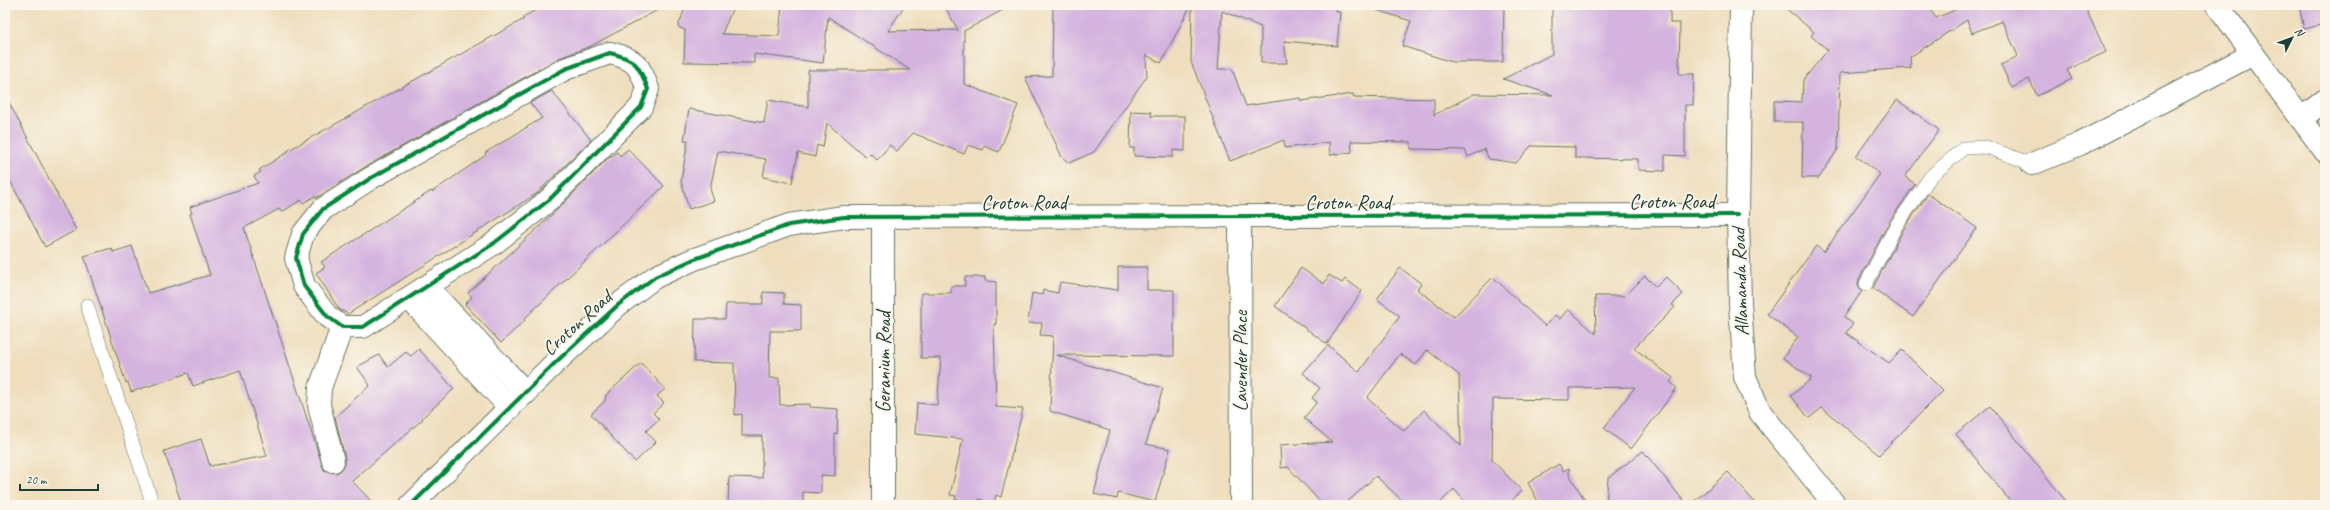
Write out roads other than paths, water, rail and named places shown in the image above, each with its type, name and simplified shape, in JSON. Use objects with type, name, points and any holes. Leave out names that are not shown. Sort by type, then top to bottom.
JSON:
[{"type":"street","name":"Allamanda Road","points":[[1741,5],[1738,215],[1744,377],[1760,412],[1835,505]]},
{"type":"street","points":[[2217,5],[2325,151]]},
{"type":"street","points":[[610,52],[624,56],[640,67],[648,89],[640,107],[549,200],[493,244],[427,287],[363,326],[342,327],[327,316],[304,286],[296,258],[303,234],[323,209],[371,178],[565,69],[610,52]]},
{"type":"street","points":[[2032,164],[2080,144],[2253,54]]},
{"type":"street","points":[[2301,119],[2325,100]]},
{"type":"street","name":"Croton Road","points":[[411,505],[556,362],[618,305],[655,277],[692,260],[789,224],[844,218],[1738,215]]},
{"type":"street","name":"Lavender Place","points":[[1240,217],[1240,505]]},
{"type":"street","name":"Geranium Road","points":[[883,218],[883,505]]},
{"type":"street","points":[[427,287],[518,401]]},
{"type":"street","points":[[409,298],[518,401]]},
{"type":"street","points":[[333,461],[319,405],[320,388],[342,327]]},
{"type":"lane","points":[[1866,284],[1896,226],[1931,176],[1964,148],[1986,147],[2032,164]]},
{"type":"lane","points":[[87,305],[153,505]]}]
